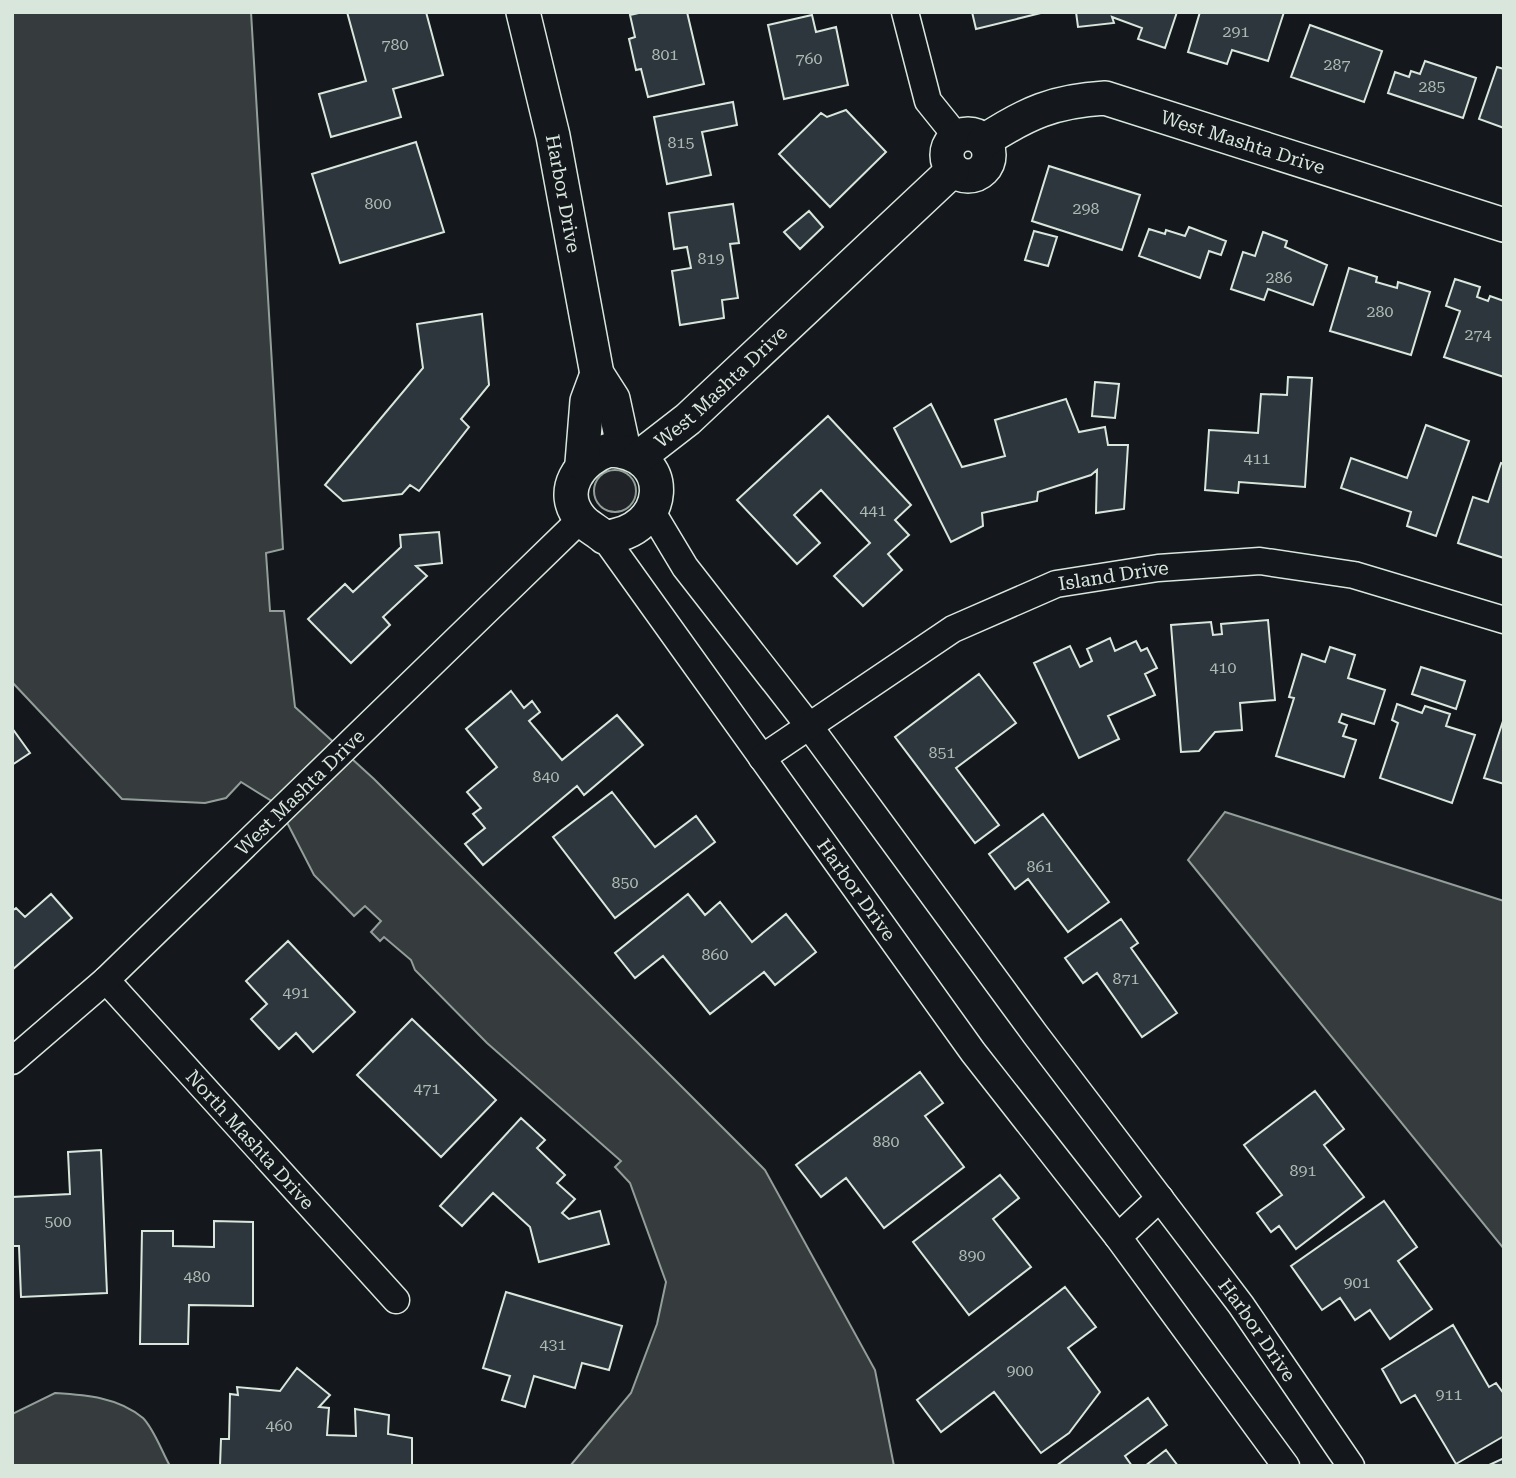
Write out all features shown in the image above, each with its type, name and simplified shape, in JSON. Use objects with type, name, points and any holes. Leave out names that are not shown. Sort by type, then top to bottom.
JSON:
[{"type":"street","name":"Harbor Drive","points":[[523,12],[559,163],[597,374],[613,399],[631,454]]},
{"type":"street","points":[[905,12],[928,101],[971,139]]},
{"type":"street","name":"West Mashta Drive","points":[[631,454],[688,419],[953,170],[947,153],[971,139],[1036,110],[1071,100],[1105,98],[1504,225]]},
{"type":"street","name":"Harbor Drive","points":[[582,463],[587,401],[597,374]]},
{"type":"street","points":[[608,450],[631,454],[650,468],[656,482],[657,497],[652,512],[643,524],[623,536],[592,528],[571,491],[582,463],[594,454],[608,450]]},
{"type":"street","name":"Harbor Drive","points":[[652,512],[685,567],[809,726],[1035,1034],[1241,1305],[1352,1466]]},
{"type":"street","name":"Harbor Drive","points":[[592,528],[762,758],[973,1052],[1118,1237],[1286,1466]]},
{"type":"street","name":"West Mashta Drive","points":[[12,1061],[106,980],[255,833],[592,528]]},
{"type":"street","name":"Island Drive","points":[[762,758],[953,629],[1056,584],[1158,568],[1260,561],[1354,575],[1504,620]]},
{"type":"street","name":"North Mashta Drive","points":[[106,980],[396,1300]]},
{"type":"street","points":[[1118,1237],[1160,1198]]},
{"type":"shaded area","points":[[12,12],[251,12],[283,549],[266,553],[270,611],[284,611],[295,707],[374,779],[765,1170],[875,1370],[894,1466],[570,1466],[631,1393],[657,1324],[666,1282],[630,1183],[615,1167],[621,1161],[487,1043],[415,970],[411,960],[384,937],[380,941],[371,932],[381,921],[365,906],[354,916],[314,875],[278,805],[241,782],[226,798],[205,803],[122,799],[12,682]]},
{"type":"shaded area","points":[[615,470],[630,476],[636,491],[630,506],[615,512],[600,506],[594,491],[600,476]]},
{"type":"shaded area","points":[[1225,812],[1504,901],[1504,1249],[1188,860]]},
{"type":"shaded area","points":[[55,1393],[101,1398],[133,1411],[151,1428],[170,1466],[12,1466],[12,1414]]},
{"type":"building","points":[[347,12],[426,12],[443,75],[393,89],[401,117],[331,137],[319,94],[366,81]]},
{"type":"building","points":[[643,12],[687,12],[704,84],[648,97],[641,69],[636,70],[629,39],[635,37],[630,15]]},
{"type":"building","points":[[972,12],[1041,12],[1041,13],[976,29]]},
{"type":"building","points":[[1076,12],[1177,12],[1165,48],[1138,39],[1142,28],[1112,17],[1114,23],[1078,27]]},
{"type":"building","points":[[1200,12],[1284,12],[1268,61],[1232,50],[1227,64],[1188,52]]},
{"type":"building","points":[[812,15],[816,32],[836,27],[848,85],[784,99],[768,25]]},
{"type":"building","points":[[1310,25],[1382,51],[1364,102],[1291,77]]},
{"type":"building","points":[[1425,61],[1476,78],[1463,118],[1388,93],[1395,72],[1409,77],[1411,71],[1420,74]]},
{"type":"building","points":[[1497,67],[1504,69],[1504,128],[1479,119]]},
{"type":"building","points":[[733,102],[737,125],[702,132],[711,175],[667,184],[654,117]]},
{"type":"building","points":[[846,110],[886,152],[830,207],[779,154],[821,113],[827,117]]},
{"type":"building","points":[[416,142],[444,232],[340,263],[312,174]]},
{"type":"building","points":[[1049,166],[1140,195],[1122,250],[1032,221]]},
{"type":"building","points":[[733,204],[739,243],[730,244],[738,298],[722,300],[724,318],[680,325],[672,271],[691,268],[687,247],[674,249],[669,213]]},
{"type":"building","points":[[809,211],[823,227],[800,249],[784,232]]},
{"type":"building","points":[[1189,227],[1226,241],[1221,255],[1209,251],[1200,278],[1139,256],[1149,229],[1165,234],[1166,230],[1185,236]]},
{"type":"building","points":[[1034,231],[1057,237],[1048,266],[1025,260]]},
{"type":"building","points":[[1263,232],[1287,241],[1285,247],[1327,265],[1313,305],[1268,289],[1264,300],[1231,289],[1243,252],[1255,256]]},
{"type":"building","points":[[1349,268],[1377,277],[1376,282],[1397,288],[1398,282],[1430,292],[1411,355],[1330,331]]},
{"type":"building","points":[[1455,279],[1480,287],[1477,297],[1488,301],[1490,296],[1504,301],[1504,377],[1444,357],[1460,311],[1446,306]]},
{"type":"building","points":[[482,314],[489,385],[461,419],[469,427],[419,491],[410,485],[402,494],[343,501],[325,485],[423,368],[417,324]]},
{"type":"building","points":[[1288,377],[1312,378],[1305,487],[1239,482],[1238,493],[1205,490],[1209,430],[1258,433],[1261,394],[1287,395]]},
{"type":"building","points":[[1095,382],[1119,384],[1115,418],[1092,416]]},
{"type":"building","points":[[1066,399],[1079,432],[1105,427],[1108,445],[1128,445],[1124,509],[1096,513],[1097,470],[1091,475],[1038,492],[1037,501],[982,513],[983,526],[951,542],[894,428],[931,404],[962,467],[1005,456],[995,420]]},
{"type":"building","points":[[828,416],[911,505],[895,520],[909,535],[888,554],[902,570],[863,606],[834,576],[870,543],[821,490],[794,515],[820,543],[797,564],[737,500]]},
{"type":"building","points":[[1426,425],[1469,441],[1436,536],[1407,526],[1411,512],[1341,488],[1351,458],[1407,478]]},
{"type":"building","points":[[1501,463],[1504,464],[1504,558],[1458,543],[1473,497],[1488,502]]},
{"type":"building","points":[[439,532],[442,563],[416,566],[427,576],[383,617],[390,625],[351,663],[308,619],[345,584],[353,592],[401,547],[400,535]]},
{"type":"building","points":[[1268,620],[1275,700],[1240,703],[1242,730],[1215,732],[1199,751],[1181,752],[1171,625],[1211,622],[1213,635],[1222,634],[1221,624]]},
{"type":"building","points":[[1110,638],[1115,651],[1136,641],[1141,651],[1147,648],[1157,668],[1145,674],[1155,695],[1108,716],[1119,739],[1079,758],[1034,663],[1070,646],[1080,667],[1092,661],[1087,649]]},
{"type":"building","points":[[1330,647],[1355,655],[1348,678],[1385,690],[1374,724],[1342,714],[1339,722],[1347,725],[1343,736],[1356,740],[1344,777],[1276,756],[1294,698],[1289,697],[1302,654],[1325,662]]},
{"type":"building","points":[[1421,667],[1465,681],[1456,709],[1412,694]]},
{"type":"building","points":[[979,674],[1016,723],[956,768],[999,825],[975,843],[895,737]]},
{"type":"building","points":[[511,691],[524,708],[532,701],[540,712],[529,721],[562,760],[617,715],[643,745],[584,795],[577,786],[483,865],[465,844],[485,828],[473,814],[481,808],[467,792],[497,767],[466,729]]},
{"type":"building","points":[[1397,704],[1422,713],[1425,706],[1450,714],[1446,726],[1475,735],[1452,803],[1380,778],[1398,723],[1392,720]]},
{"type":"building","points":[[1504,718],[1504,784],[1484,778]]},
{"type":"building","points":[[12,728],[30,753],[12,765]]},
{"type":"building","points":[[612,792],[655,847],[696,816],[715,842],[615,918],[553,837]]},
{"type":"building","points":[[1043,814],[1109,902],[1068,932],[1028,879],[1015,889],[989,854]]},
{"type":"building","points":[[51,894],[72,918],[12,970],[12,911],[16,908],[25,917]]},
{"type":"building","points":[[688,894],[705,915],[720,902],[752,942],[786,914],[816,952],[775,985],[764,972],[710,1014],[663,956],[635,978],[615,953]]},
{"type":"building","points":[[1121,919],[1138,943],[1131,948],[1177,1013],[1142,1037],[1097,973],[1083,983],[1065,958]]},
{"type":"building","points":[[288,941],[355,1012],[313,1052],[296,1033],[279,1049],[251,1019],[267,1004],[246,981]]},
{"type":"building","points":[[412,1019],[496,1100],[441,1157],[357,1075]]},
{"type":"building","points":[[920,1072],[943,1103],[925,1116],[964,1167],[884,1228],[846,1178],[821,1197],[796,1165]]},
{"type":"building","points":[[1315,1091],[1344,1129],[1324,1145],[1364,1197],[1296,1249],[1279,1226],[1271,1232],[1257,1213],[1282,1195],[1244,1145]]},
{"type":"building","points":[[521,1118],[545,1140],[537,1148],[565,1175],[557,1183],[575,1199],[562,1213],[569,1219],[600,1211],[609,1244],[539,1262],[530,1227],[493,1193],[462,1226],[440,1206]]},
{"type":"building","points":[[101,1150],[107,1293],[21,1297],[19,1246],[12,1246],[12,1197],[70,1194],[68,1152]]},
{"type":"building","points":[[1000,1175],[1019,1198],[993,1219],[1031,1267],[969,1315],[913,1242]]},
{"type":"building","points":[[1384,1201],[1417,1247],[1398,1261],[1432,1309],[1390,1339],[1370,1310],[1355,1320],[1340,1298],[1322,1310],[1291,1266]]},
{"type":"building","points":[[214,1221],[253,1222],[253,1306],[189,1305],[188,1344],[140,1344],[142,1231],[173,1231],[173,1246],[214,1247]]},
{"type":"building","points":[[1065,1287],[1096,1327],[1068,1348],[1100,1392],[1069,1433],[1041,1453],[994,1392],[941,1432],[917,1400]]},
{"type":"building","points":[[506,1292],[622,1326],[609,1370],[582,1363],[575,1388],[534,1376],[525,1407],[502,1400],[510,1376],[483,1368]]},
{"type":"building","points":[[1453,1325],[1489,1387],[1496,1383],[1504,1394],[1504,1436],[1456,1464],[1415,1395],[1401,1403],[1382,1369]]},
{"type":"building","points":[[297,1368],[330,1395],[319,1407],[329,1408],[327,1435],[356,1436],[355,1409],[389,1415],[388,1434],[412,1438],[412,1466],[220,1466],[221,1439],[229,1439],[230,1394],[238,1395],[237,1387],[280,1391]]},
{"type":"building","points":[[1148,1398],[1167,1425],[1125,1456],[1132,1466],[1056,1466]]},
{"type":"building","points":[[1166,1450],[1178,1466],[1145,1466]]},
{"type":"building","points":[[1504,1458],[1504,1466],[1487,1466]]}]
